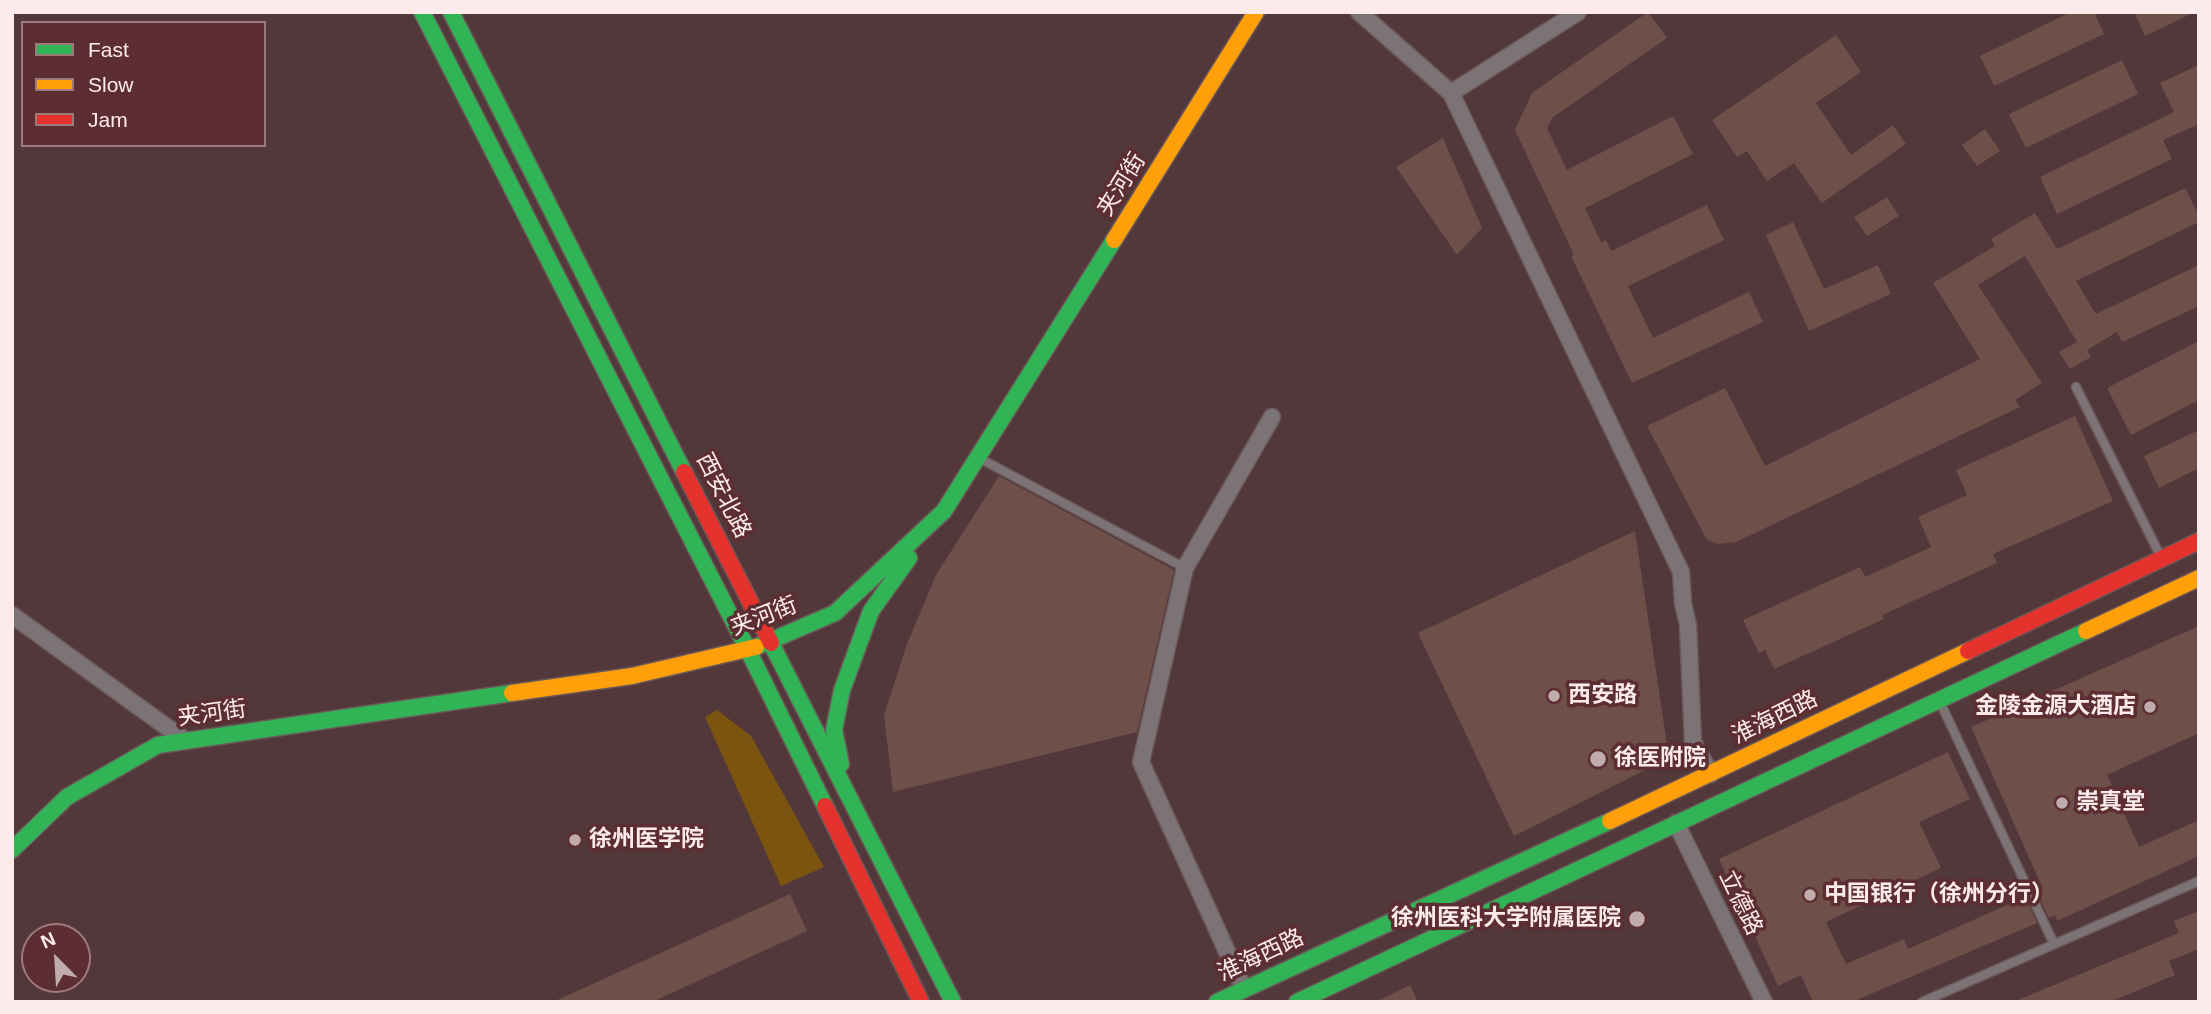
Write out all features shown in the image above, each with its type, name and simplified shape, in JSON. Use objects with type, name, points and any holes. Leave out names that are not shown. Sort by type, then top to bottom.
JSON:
[{"type":"main road","name":"西安北路","points":[[422,12],[748,650],[921,1002]]},
{"type":"main road","name":"西安北路","points":[[451,12],[953,1002]]},
{"type":"main road","name":"夹河街","points":[[12,850],[67,797],[158,744],[632,676],[748,650],[835,613],[944,511],[1256,12]]},
{"type":"main road","points":[[846,791],[834,730],[842,690],[871,611],[944,511]]},
{"type":"main road","name":"淮海西路","points":[[1217,1002],[1711,774],[2199,541]]},
{"type":"main road","points":[[1297,1002],[2199,578]]},
{"type":"street","points":[[1359,12],[1451,93],[1681,572],[1688,625],[1693,742],[1711,774]]},
{"type":"street","points":[[1451,93],[1578,12]]},
{"type":"street","points":[[1244,989],[1141,762],[1185,568],[1272,417]]},
{"type":"street","points":[[12,615],[186,741]]},
{"type":"street","name":"立德路","points":[[1676,823],[1764,1002]]},
{"type":"lane","points":[[2076,387],[2161,559]]},
{"type":"lane","points":[[978,458],[1185,568]]},
{"type":"lane","points":[[1939,700],[2054,944]]},
{"type":"lane","points":[[1922,1002],[2199,881]]},
{"type":"shaded area","points":[[717,710],[751,736],[824,867],[781,886],[705,717]]},
{"type":"building","points":[[1648,12],[1667,38],[1552,118],[1547,128],[1567,170],[1673,116],[1693,154],[1585,208],[1601,242],[1606,240],[1611,251],[1707,205],[1724,240],[1628,286],[1653,338],[1749,292],[1763,322],[1632,383],[1515,130],[1532,93]]},
{"type":"building","points":[[2071,12],[2094,12],[2104,34],[1994,86],[1980,56]]},
{"type":"building","points":[[2134,12],[2195,12],[2145,36]]},
{"type":"building","points":[[1836,35],[1861,72],[1816,103],[1851,155],[1893,125],[1906,144],[1822,203],[1794,163],[1767,181],[1747,151],[1737,157],[1712,120]]},
{"type":"building","points":[[2122,60],[2138,94],[2026,148],[2009,114]]},
{"type":"building","points":[[2199,65],[2199,124],[2163,140],[2172,159],[2057,214],[2040,177],[2174,112],[2160,83]]},
{"type":"building","points":[[1985,129],[2000,151],[1977,166],[1962,145]]},
{"type":"building","points":[[1443,138],[1482,228],[1457,255],[1396,167]]},
{"type":"building","points":[[2185,188],[2199,216],[2199,222],[2076,281],[2096,314],[2199,265],[2199,306],[2122,342],[2117,332],[2087,350],[2091,357],[2070,369],[2059,352],[2077,342],[2025,256],[1978,285],[2042,383],[2015,400],[2020,407],[1736,542],[1718,544],[1707,540],[1647,426],[1725,388],[1765,466],[1980,359],[1933,283],[1995,246],[1991,239],[2035,213],[2057,249]]},
{"type":"building","points":[[1887,197],[1899,216],[1867,236],[1854,217]]},
{"type":"building","points":[[1793,222],[1824,289],[1878,265],[1891,294],[1809,331],[1766,235]]},
{"type":"building","points":[[2199,341],[2199,400],[2131,435],[2107,388]]},
{"type":"building","points":[[2075,416],[2113,501],[1993,554],[1997,563],[1882,615],[1884,619],[1774,669],[1765,650],[1759,653],[1743,620],[1860,567],[1865,577],[1931,547],[1918,517],[1967,495],[1956,470]]},
{"type":"building","points":[[2199,430],[2199,468],[2159,488],[2144,456]]},
{"type":"building","points":[[999,476],[1174,570],[1137,732],[893,792],[884,715],[907,644],[936,575]]},
{"type":"building","name":"西安路","points":[[1635,531],[1669,758],[1514,836],[1418,633]]},
{"type":"building","name":"崇真堂","points":[[2199,626],[2199,733],[2107,775],[2139,847],[2199,820],[2199,856],[2057,921],[2055,915],[2049,918],[2037,892],[2043,889],[1971,727]]},
{"type":"building","name":"中国银行（徐州分行）","points":[[1948,752],[1970,799],[1919,822],[1941,868],[1826,922],[1846,964],[1904,939],[1908,949],[2025,897],[2037,923],[1852,1002],[1813,1002],[1801,975],[1778,986],[1719,859]]},
{"type":"building","points":[[790,894],[807,931],[652,1002],[553,1002]]},
{"type":"building","points":[[2199,911],[2199,949],[2169,961],[2175,975],[2110,1002],[2013,1002],[2179,933],[2174,921]]},
{"type":"building","points":[[1410,985],[1418,1002],[1375,1002]]},
{"type":"traffic: fast","points":[[422,12],[825,806]]},
{"type":"traffic: fast","points":[[451,12],[684,472]]},
{"type":"traffic: fast","points":[[756,647],[835,613],[944,511],[1114,240]]},
{"type":"traffic: fast","points":[[841,764],[834,730],[842,690],[871,611],[909,558]]},
{"type":"traffic: fast","points":[[1297,1002],[2086,631]]},
{"type":"traffic: fast","points":[[771,643],[953,1002]]},
{"type":"traffic: fast","points":[[12,850],[67,797],[158,745],[512,693]]},
{"type":"traffic: fast","points":[[1217,1002],[1610,821]]},
{"type":"traffic: slow","points":[[1114,240],[1256,12]]},
{"type":"traffic: slow","points":[[2086,631],[2199,578]]},
{"type":"traffic: slow","points":[[512,693],[632,676],[756,647]]},
{"type":"traffic: slow","points":[[1610,821],[1968,651]]},
{"type":"traffic: jam","points":[[684,472],[771,643]]},
{"type":"traffic: jam","points":[[1968,651],[2199,541]]},
{"type":"traffic: jam","points":[[825,806],[921,1002]]},
{"type":"place","name":"西安路","points":[[1554,696]]},
{"type":"place","name":"金陵金源大酒店","points":[[2150,707]]},
{"type":"place","name":"徐医附院","points":[[1598,759]]},
{"type":"place","name":"崇真堂","points":[[2062,803]]},
{"type":"place","name":"徐州医学院","points":[[575,840]]},
{"type":"place","name":"中国银行（徐州分行）","points":[[1810,895]]},
{"type":"place","name":"徐州医科大学附属医院","points":[[1637,919]]}]
